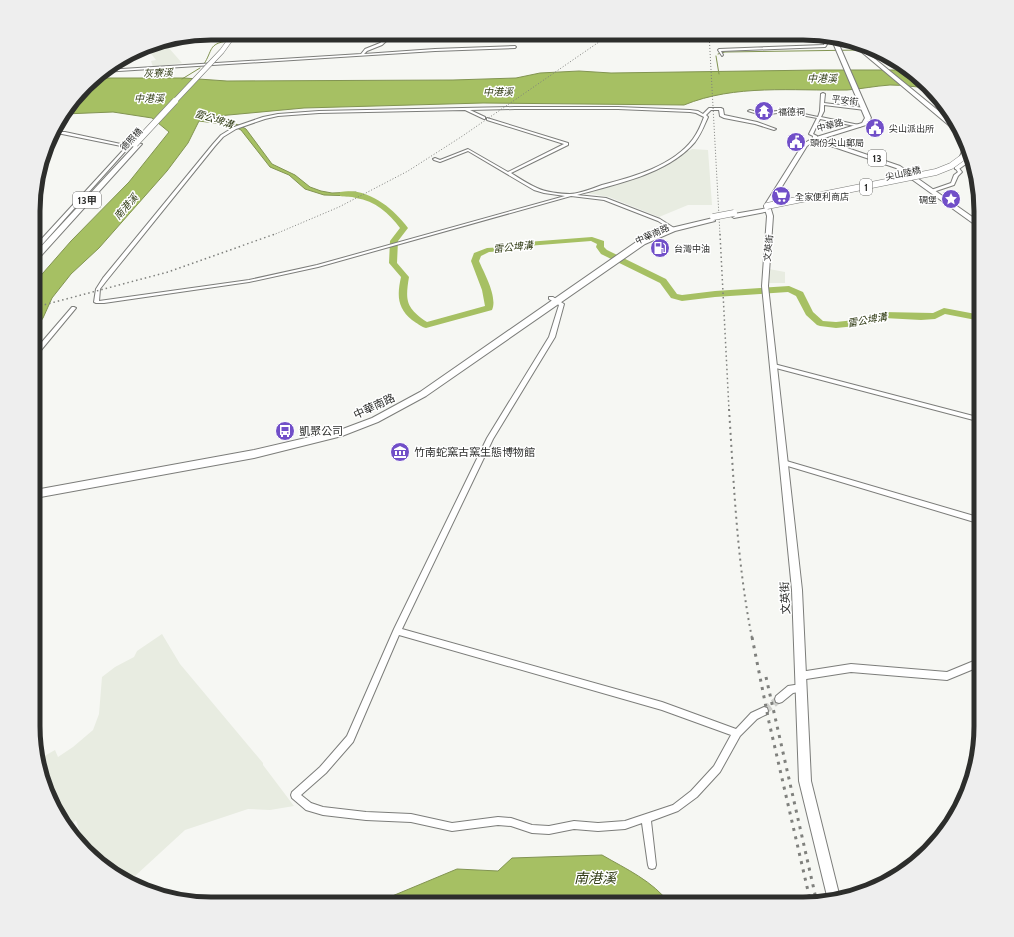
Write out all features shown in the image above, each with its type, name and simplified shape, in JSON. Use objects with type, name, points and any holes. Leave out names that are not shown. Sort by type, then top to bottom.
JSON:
[{"type":"main road","name":"德照橋","points":[[40,245],[222,52],[230,40]]},
{"type":"main road","name":"德照橋","points":[[40,251],[134,144],[226,51],[233,40]]},
{"type":"main road","points":[[835,43],[865,109]]},
{"type":"main road","points":[[838,47],[842,44]]},
{"type":"main road","points":[[863,51],[945,117]]},
{"type":"main road","points":[[875,56],[945,117]]},
{"type":"main road","name":"中華路","points":[[815,139],[859,126],[867,121],[868,118],[865,109]]},
{"type":"main road","name":"13","points":[[815,139],[890,163],[898,167],[974,222]]},
{"type":"main road","name":"尖山陸橋","points":[[768,208],[929,177],[957,168],[966,160]]},
{"type":"main road","name":"尖山陸橋","points":[[768,208],[936,172],[966,160]]},
{"type":"main road","name":"中華南路","points":[[40,493],[342,433],[423,394],[502,336],[624,251],[644,239],[671,227],[768,208]]},
{"type":"main road","name":"中華南路","points":[[40,486],[265,448]]},
{"type":"street","points":[[361,55],[366,50],[385,40]]},
{"type":"street","points":[[721,54],[719,50],[731,48],[825,46],[827,41]]},
{"type":"street","points":[[114,70],[449,49],[515,47]]},
{"type":"street","points":[[815,139],[815,136],[811,134],[823,104],[823,94]]},
{"type":"street","name":"平安街","points":[[823,104],[865,109]]},
{"type":"street","points":[[618,108],[690,111],[704,115],[706,117],[705,121],[696,140],[660,167],[625,180],[318,266],[270,277],[136,298],[96,302],[98,289],[105,279],[214,145],[222,136],[244,124],[278,115],[303,112],[618,108]]},
{"type":"street","points":[[465,109],[486,118],[567,144],[508,174]]},
{"type":"street","points":[[704,115],[710,109],[721,110],[722,116],[724,117],[756,122],[774,129]]},
{"type":"street","points":[[750,111],[764,114],[785,110],[859,126]]},
{"type":"street","points":[[60,132],[134,144]]},
{"type":"street","points":[[71,133],[134,144]]},
{"type":"street","name":"中華路","points":[[768,208],[805,145],[815,139]]},
{"type":"street","points":[[435,159],[440,161],[468,150],[535,189],[544,192],[613,201],[659,220],[671,227]]},
{"type":"street","points":[[932,191],[953,184],[956,175],[960,172],[957,168]]},
{"type":"street","name":"文英街","points":[[768,208],[770,216],[765,290],[797,590],[805,781],[833,895]]},
{"type":"street","points":[[554,300],[562,304],[552,337],[490,438],[397,631],[350,739],[323,770],[295,795],[309,807],[323,812],[411,818],[452,827],[498,821],[511,822],[532,829],[549,830],[574,825],[598,827],[625,825],[675,808],[694,794],[717,769],[737,733],[754,716],[764,711]]},
{"type":"street","points":[[40,348],[74,308]]},
{"type":"street","points":[[774,366],[974,418]]},
{"type":"street","points":[[783,462],[974,519]]},
{"type":"street","points":[[397,631],[662,706],[737,733]]},
{"type":"street","points":[[800,676],[851,668],[947,676],[974,665]]},
{"type":"street","points":[[779,699],[791,689],[801,688]]},
{"type":"street","points":[[646,819],[652,865]]},
{"type":"shaded area","points":[[173,44],[168,47],[182,63],[153,67],[151,61],[156,60],[150,52]]},
{"type":"shaded area","points":[[692,149],[708,150],[712,205],[688,205],[659,217],[609,197],[587,193],[651,172],[667,165],[686,150],[689,151]]},
{"type":"shaded area","points":[[769,269],[785,272],[785,283],[768,283]]},
{"type":"shaded area","points":[[162,634],[180,664],[263,763],[294,806],[270,810],[248,809],[185,830],[135,876],[130,876],[107,862],[90,847],[81,837],[76,820],[71,825],[53,791],[43,757],[55,750],[58,757],[73,747],[93,730],[99,714],[102,677],[115,667],[134,657],[137,651]]},
{"type":"water","name":"中港溪","points":[[900,70],[921,87],[890,85],[847,90],[744,91],[703,98],[684,105],[483,103],[304,108],[207,117],[239,125],[246,129],[272,164],[295,175],[310,187],[332,193],[356,192],[359,194],[355,196],[324,195],[305,189],[289,175],[270,167],[241,130],[231,125],[199,121],[188,143],[167,171],[99,248],[71,274],[52,298],[40,322],[40,276],[71,241],[129,182],[169,132],[152,118],[113,112],[71,114],[90,90],[104,78],[184,78],[227,81],[453,80],[516,78],[540,73],[579,71],[611,73]]},
{"type":"water","name":"南港溪","points":[[602,855],[647,882],[664,897],[390,897],[457,869],[498,871],[512,858]]},
{"type":"waterway","name":"灰寮溪","points":[[204,64],[212,48],[221,42],[227,41]]},
{"type":"waterway","points":[[718,54],[725,52],[861,50]]},
{"type":"waterway","points":[[716,56],[719,74]]},
{"type":"waterway","name":"灰寮溪","points":[[182,79],[200,68]]},
{"type":"waterway","name":"雷公埤溝","points":[[343,194],[363,197],[382,205],[397,218],[404,228],[394,241],[393,263],[405,277],[402,294],[404,306],[412,315],[426,325],[489,308],[488,296],[475,261],[477,255],[487,250],[504,249],[527,244],[592,239],[601,243],[600,247],[604,252],[663,281],[674,296],[682,298],[715,294],[789,289],[800,294],[809,313],[820,323],[836,325],[866,322],[883,315],[921,317],[935,316],[944,311],[974,317]]},
{"type":"tunnel","points":[[764,711],[779,699]]},
{"type":"railway","points":[[273,235],[339,207],[408,171],[461,137],[602,40]]},
{"type":"railway","points":[[709,40],[720,235]]},
{"type":"railway","points":[[40,306],[168,272],[275,234]]},
{"type":"railway","points":[[720,234],[729,410]]},
{"type":"railway","points":[[729,409],[739,553],[752,638]]},
{"type":"railway","points":[[752,637],[769,722],[809,897]]},
{"type":"railway","points":[[766,677],[816,897]]},
{"type":"place","name":"福德祠","points":[[764,111]]},
{"type":"place","name":"尖山派出所","points":[[875,128]]},
{"type":"place","name":"頭份尖山郵局","points":[[796,142]]},
{"type":"place","name":"全家便利商店","points":[[781,196]]},
{"type":"place","name":"碉堡","points":[[951,199]]},
{"type":"place","name":"台灣中油","points":[[660,248]]},
{"type":"place","name":"凱聚公司","points":[[285,431]]},
{"type":"place","name":"竹南蛇窯古窯生態博物館","points":[[400,452]]}]
